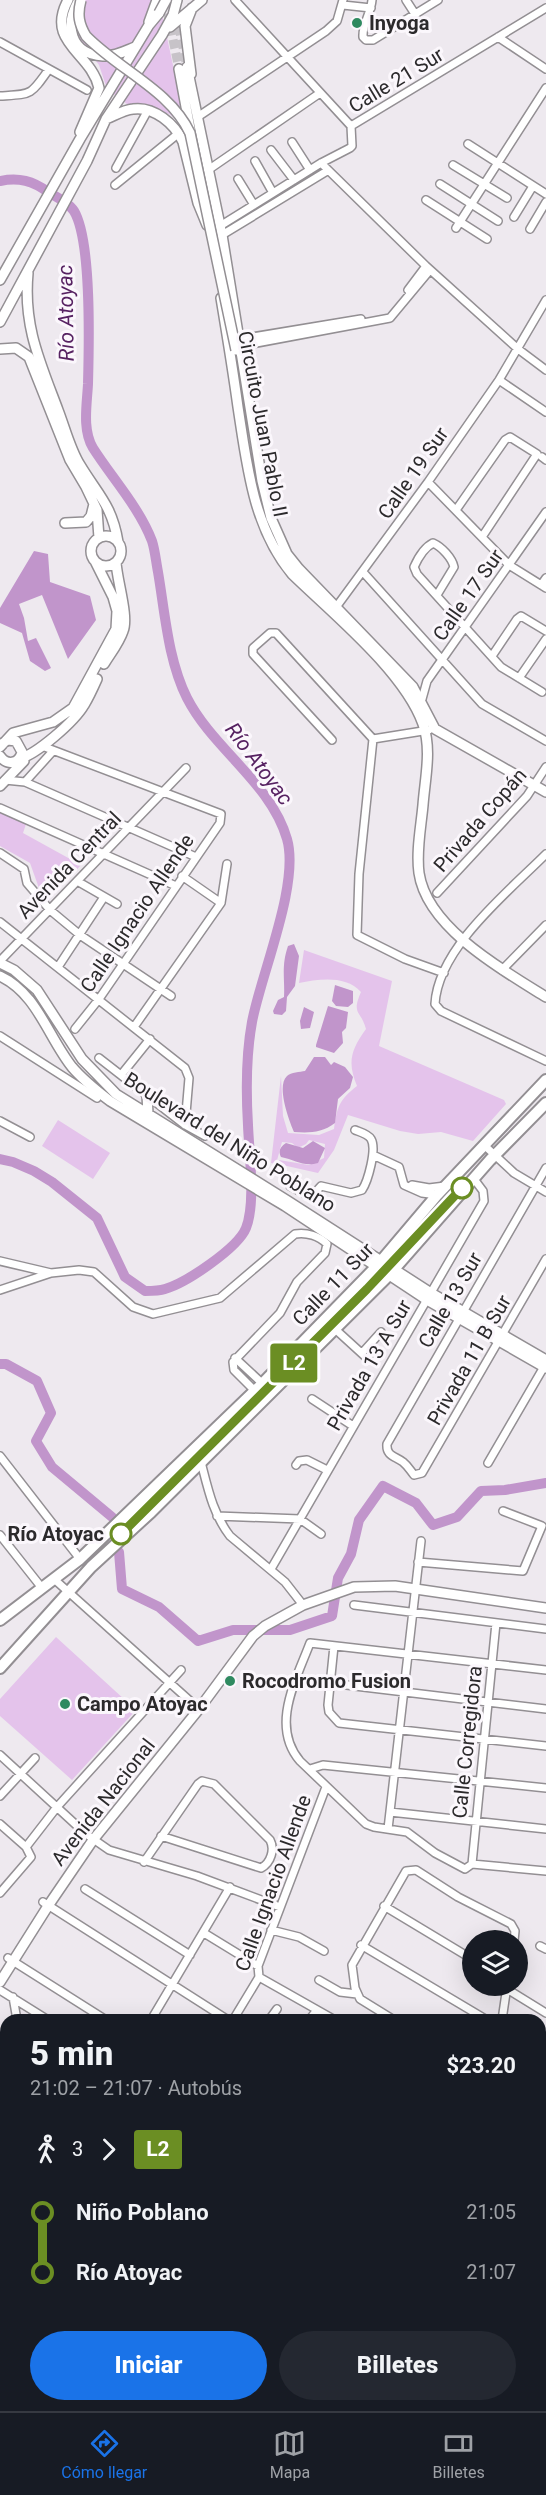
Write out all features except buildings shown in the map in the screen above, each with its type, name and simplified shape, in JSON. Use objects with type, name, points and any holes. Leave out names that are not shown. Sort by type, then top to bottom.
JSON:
[{"type":"main road","points":[[68,0],[60,18],[63,35],[93,70],[99,88],[80,130],[80,139]]},
{"type":"main road","points":[[80,0],[71,16],[70,32],[73,40],[93,54],[105,57],[135,48]]},
{"type":"main road","points":[[80,0],[78,12],[80,25],[86,36],[166,101],[185,121],[190,133],[239,345]]},
{"type":"main road","points":[[0,280],[80,139],[149,25],[157,0]]},
{"type":"main road","points":[[155,11],[166,0]]},
{"type":"main road","points":[[0,322],[87,161],[106,120],[162,35],[173,15],[177,0]]},
{"type":"main road","points":[[162,35],[202,0]]},
{"type":"main road","points":[[192,8],[185,26],[185,36],[199,116],[216,165],[221,231]]},
{"type":"main road","name":"Circuito Juan Pablo II","points":[[435,729],[422,699],[389,659],[334,610],[292,574],[268,539],[256,502],[244,442],[183,68],[221,231],[239,345],[245,412],[251,421],[271,518],[278,536],[299,569],[334,610],[385,666],[409,695],[425,732],[428,747],[418,860],[422,886],[430,901],[463,939],[502,970],[546,997]]},
{"type":"main road","points":[[106,120],[130,109],[148,110],[163,118],[179,133],[198,203],[210,231]]},
{"type":"main road","points":[[3,783],[20,761],[42,746],[84,705],[123,632],[125,615],[117,581],[116,562],[121,550],[115,523],[75,456],[34,345],[27,309],[28,267]]},
{"type":"main road","points":[[217,275],[219,270],[224,268],[228,273]]},
{"type":"main road","points":[[0,349],[16,348],[29,357],[69,460],[94,502],[98,516],[99,538],[92,548],[95,561],[117,611],[116,629],[73,708],[52,722],[13,733],[1,745]]},
{"type":"main road","points":[[244,442],[255,440]]},
{"type":"main road","points":[[65,523],[86,522],[91,516],[94,502]]},
{"type":"main road","points":[[99,538],[109,537],[118,542]]},
{"type":"main road","points":[[95,561],[103,566],[116,562]]},
{"type":"main road","points":[[435,729],[546,792]]},
{"type":"main road","points":[[1,745],[12,740],[20,744],[22,752],[20,761]]},
{"type":"main road","points":[[0,756],[8,763],[20,761]]},
{"type":"main road","name":"Boulevard del Niño Poblano","points":[[0,962],[14,970],[36,990],[82,1059],[116,1094],[216,1161]]},
{"type":"main road","name":"Boulevard del Niño Poblano","points":[[0,976],[20,989],[30,1000],[61,1052],[86,1082],[123,1110],[216,1161],[287,1204],[429,1297],[545,1365]]},
{"type":"main road","name":"Calle 11 Sur","points":[[0,1620],[80,1559],[258,1387],[379,1264],[445,1186],[546,1080]]},
{"type":"main road","points":[[147,1095],[148,1114]]},
{"type":"main road","name":"Calle 11 Sur","points":[[0,1668],[91,1567],[201,1462],[391,1273],[495,1155],[546,1103]]},
{"type":"main road","name":"Avenida Nacional","points":[[0,1982],[10,1960],[91,1838],[197,1707],[251,1635],[277,1616],[302,1603],[353,1585],[415,1587],[546,1603]]},
{"type":"main road","name":"Avenida Nacional","points":[[415,1587],[546,1608]]},
{"type":"main road","name":"Avenida Nacional","points":[[0,1971],[10,1960]]},
{"type":"street","points":[[235,0],[351,126]]},
{"type":"street","points":[[406,0],[415,14]]},
{"type":"street","points":[[199,116],[326,32],[337,21],[343,3],[356,7],[372,6],[362,32],[366,40],[373,40],[438,0]]},
{"type":"street","name":"Calle 21 Sur","points":[[221,231],[254,205],[352,146],[351,126],[546,8]]},
{"type":"street","points":[[498,38],[546,69]]},
{"type":"street","points":[[0,42],[87,90]]},
{"type":"street","points":[[0,96],[28,95],[33,92],[49,69]]},
{"type":"street","points":[[458,225],[546,88]]},
{"type":"street","points":[[216,165],[320,93]]},
{"type":"street","points":[[116,168],[148,110]]},
{"type":"street","points":[[115,185],[179,133]]},
{"type":"street","points":[[292,142],[310,170]]},
{"type":"street","points":[[468,144],[532,186],[545,191]]},
{"type":"street","points":[[271,150],[294,180]]},
{"type":"street","points":[[255,161],[273,193]]},
{"type":"street","points":[[321,163],[428,268],[518,349],[546,370]]},
{"type":"street","points":[[453,165],[507,198]]},
{"type":"street","points":[[221,231],[327,171]]},
{"type":"street","points":[[238,178],[254,205]]},
{"type":"street","points":[[440,184],[498,221]]},
{"type":"street","points":[[514,217],[532,186]]},
{"type":"street","points":[[426,200],[458,225],[487,239]]},
{"type":"street","points":[[530,229],[546,202]]},
{"type":"street","points":[[239,345],[390,318],[428,268]]},
{"type":"street","name":"Calle 19 Sur","points":[[334,610],[499,380],[546,300]]},
{"type":"street","points":[[499,380],[546,412]]},
{"type":"street","points":[[456,510],[505,440],[510,437],[542,457],[482,537]]},
{"type":"street","points":[[428,482],[509,565],[543,587],[546,578]]},
{"type":"street","name":"Calle 17 Sur","points":[[422,699],[427,681],[546,512]]},
{"type":"street","points":[[437,596],[454,567],[453,561],[439,545],[433,543],[428,546],[414,567],[417,574],[506,672],[542,692]]},
{"type":"street","points":[[363,572],[442,661],[488,708],[546,741]]},
{"type":"street","points":[[492,656],[521,616],[546,631]]},
{"type":"street","points":[[332,740],[253,654],[253,648],[272,632],[276,633],[373,740],[359,874],[357,935],[405,959],[444,973]]},
{"type":"street","points":[[519,678],[546,639]]},
{"type":"street","points":[[373,740],[435,729]]},
{"type":"street","points":[[42,746],[163,793]]},
{"type":"street","points":[[25,782],[53,751]]},
{"type":"street","name":"Privada Copán","points":[[437,893],[535,785],[546,767]]},
{"type":"street","name":"Avenida Central","points":[[0,962],[186,768]]},
{"type":"street","points":[[3,783],[25,782],[196,857]]},
{"type":"street","name":"Calle Ignacio Allende","points":[[75,1029],[99,999],[220,823],[221,814],[163,793]]},
{"type":"street","points":[[0,808],[176,886]]},
{"type":"street","points":[[0,854],[24,869],[26,881],[50,910],[80,935],[171,996]]},
{"type":"street","points":[[546,854],[463,939],[444,973],[435,1004],[441,1011],[546,1061]]},
{"type":"street","points":[[134,1027],[221,903],[227,864]]},
{"type":"street","points":[[182,876],[221,903]]},
{"type":"street","points":[[77,881],[117,904]]},
{"type":"street","points":[[58,967],[104,897]]},
{"type":"street","points":[[0,922],[150,1039],[189,1073],[185,1125]]},
{"type":"street","points":[[502,970],[546,925]]},
{"type":"street","points":[[0,1036],[97,1098]]},
{"type":"street","points":[[121,1075],[150,1039]]},
{"type":"street","points":[[99,1058],[185,1125],[205,1136]]},
{"type":"street","points":[[0,1121],[30,1137]]},
{"type":"street","points":[[290,1186],[311,1197],[321,1186],[357,1193],[364,1186],[373,1155],[371,1139],[355,1130]]},
{"type":"street","points":[[484,1144],[514,1173],[546,1192]]},
{"type":"street","points":[[373,1155],[399,1167],[402,1182],[412,1189],[437,1195]]},
{"type":"street","name":"Calle 13 Sur","points":[[418,1475],[414,1475],[407,1465],[386,1449],[387,1444],[546,1168]]},
{"type":"street","name":"Privada 13 A Sur","points":[[271,1569],[484,1201],[483,1191],[474,1179]]},
{"type":"street","points":[[402,1182],[429,1188],[445,1186]]},
{"type":"street","points":[[0,1290],[51,1273],[79,1270],[94,1272],[133,1307],[141,1312],[160,1314],[220,1298],[295,1234],[309,1234],[327,1244],[325,1253],[297,1282],[280,1313],[235,1358],[268,1396]]},
{"type":"street","name":"Privada 11 B Sur","points":[[418,1475],[422,1473],[546,1259]]},
{"type":"street","points":[[0,1261],[51,1273]]},
{"type":"street","points":[[335,1329],[369,1360]]},
{"type":"street","points":[[362,1353],[381,1332]]},
{"type":"street","points":[[488,1462],[545,1365]]},
{"type":"street","points":[[312,1400],[353,1426]]},
{"type":"street","points":[[0,1456],[80,1559]]},
{"type":"street","points":[[296,1465],[299,1461],[307,1460],[327,1470]]},
{"type":"street","points":[[201,1462],[217,1516],[230,1536],[271,1569],[292,1589],[302,1603]]},
{"type":"street","points":[[418,1562],[523,1571],[542,1526],[502,1510]]},
{"type":"street","points":[[217,1516],[300,1519],[321,1534]]},
{"type":"street","points":[[0,1535],[42,1588]]},
{"type":"street","points":[[388,1829],[421,1541]]},
{"type":"street","points":[[54,1579],[197,1707]]},
{"type":"street","points":[[354,1605],[546,1629]]},
{"type":"street","name":"Calle Corregidora","points":[[472,1864],[496,1623]]},
{"type":"street","name":"Calle Ignacio Allende","points":[[334,1646],[310,1643],[294,1685],[285,1725],[286,1738],[291,1750],[366,1824],[407,1832],[435,1853],[465,1869],[472,1864]]},
{"type":"street","points":[[546,1670],[334,1646],[330,1683],[330,1712],[339,1723],[546,1746]]},
{"type":"street","points":[[26,1846],[57,1807],[181,1670]]},
{"type":"street","points":[[330,1683],[546,1709]]},
{"type":"street","points":[[0,1755],[91,1838],[117,1854],[230,1887],[280,1907]]},
{"type":"street","points":[[0,1796],[35,1758]]},
{"type":"street","points":[[310,1769],[323,1766],[546,1788]]},
{"type":"street","points":[[144,1862],[161,1836],[202,1781],[214,1785],[270,1840],[272,1851],[268,1862],[261,1868],[161,1836]]},
{"type":"street","name":"Calle Ignacio Allende","points":[[235,2014],[259,1977],[258,1966],[326,1786]]},
{"type":"street","points":[[390,1812],[546,1829]]},
{"type":"street","points":[[0,1824],[26,1846],[31,1857],[0,1893]]},
{"type":"street","points":[[472,1864],[546,1872]]},
{"type":"street","points":[[384,2014],[365,2003],[357,1994],[352,1965],[405,1872],[410,1869],[416,1870],[458,1897],[511,1924],[514,1930]]},
{"type":"street","points":[[155,2014],[230,1887]]},
{"type":"street","points":[[85,1889],[190,1955]]},
{"type":"street","points":[[46,1904],[172,1986],[221,2014]]},
{"type":"street","points":[[384,1906],[462,1953]]},
{"type":"street","points":[[272,1930],[299,1937],[324,1951]]},
{"type":"street","points":[[204,1933],[258,1966]]},
{"type":"street","points":[[362,1945],[477,2014]]},
{"type":"street","points":[[10,1960],[96,2014]]},
{"type":"street","points":[[259,1977],[324,2014]]},
{"type":"street","points":[[319,1980],[340,1992],[357,1994]]},
{"type":"street","points":[[0,1990],[39,2014]]},
{"type":"street","points":[[503,2014],[506,1996]]},
{"type":"street","points":[[521,1996],[545,2010]]},
{"type":"street","points":[[13,1997],[16,2014]]},
{"type":"street","points":[[273,2014],[277,2009]]},
{"type":"street","points":[[314,2014],[317,2010]]},
{"type":"shaded area","points":[[77,0],[159,0],[186,126],[169,114],[150,107],[131,107],[107,89],[99,65],[76,34],[72,8]]},
{"type":"shaded area","points":[[34,551],[48,554],[50,582],[90,596],[96,620],[68,659],[42,595],[19,604],[28,641],[36,638],[51,668],[45,671],[30,661],[22,633],[0,623],[0,608]]},
{"type":"shaded area","points":[[0,810],[27,821],[23,833],[81,865],[50,898],[40,891],[30,863],[0,846]]},
{"type":"shaded area","points":[[294,944],[299,956],[295,986],[287,997],[286,1011],[282,1015],[274,1014],[278,1000],[284,997],[284,966],[288,946]]},
{"type":"shaded area","points":[[304,950],[392,981],[379,1046],[504,1100],[506,1104],[473,1141],[441,1132],[418,1134],[400,1131],[348,1115],[334,1150],[318,1173],[278,1164],[279,1160],[309,1165],[324,1158],[325,1144],[309,1140],[298,1148],[292,1143],[282,1142],[276,1164],[271,1163],[281,1076],[283,1116],[288,1133],[319,1135],[334,1129],[340,1104],[357,1086],[352,1070],[352,1056],[366,1029],[357,1009],[361,992],[355,987],[332,980],[299,983]]},
{"type":"shaded area","points":[[335,985],[353,991],[353,1003],[348,1007],[336,1006],[332,1001]]},
{"type":"shaded area","points":[[328,1006],[348,1012],[346,1028],[342,1032],[343,1043],[334,1053],[316,1047]]},
{"type":"shaded area","points":[[304,1007],[314,1012],[310,1028],[301,1029],[300,1021]]},
{"type":"shaded area","points":[[314,1057],[325,1057],[331,1065],[334,1062],[345,1067],[353,1077],[350,1088],[338,1099],[335,1123],[315,1132],[294,1132],[284,1103],[284,1081],[291,1074],[305,1071]]},
{"type":"shaded area","points":[[58,1120],[110,1153],[93,1179],[42,1146]]},
{"type":"shaded area","points":[[313,1141],[325,1148],[318,1163],[304,1164],[281,1157],[280,1149],[286,1143],[303,1148]]},
{"type":"shaded area","name":"Campo Atoyac","points":[[56,1637],[136,1710],[72,1780],[0,1716],[0,1699]]},
{"type":"waterway","name":"Río Atoyac","points":[[0,181],[13,179],[31,183],[62,200],[74,211],[80,226],[87,269],[89,346],[87,433],[93,448],[133,505],[152,541],[171,652],[187,698],[211,734],[268,801],[287,839],[290,858],[284,904],[250,1035],[247,1112],[251,1205],[246,1228],[233,1245],[210,1264],[185,1280],[163,1290],[145,1291],[125,1277],[97,1218],[52,1182],[34,1171],[0,1159]]},
{"type":"waterway","name":"Río Atoyac","points":[[0,1364],[6,1364],[37,1381],[51,1413],[36,1441],[52,1467],[112,1517]]},
{"type":"waterway","name":"Río Atoyac","points":[[119,1552],[122,1589],[159,1607],[198,1641],[233,1630],[290,1630],[332,1616],[338,1578],[351,1554],[359,1520],[383,1486],[416,1503],[433,1525],[457,1517],[481,1491],[505,1490],[546,1483]]},
{"type":"tunnel","points":[[165,0],[179,69]]},
{"type":"tunnel","points":[[176,13],[186,62]]},
{"type":"bus line","name":"L2","points":[[121,1534],[367,1289],[462,1188]]},
{"type":"place","name":"Inyoga","points":[[357,23]]},
{"type":"place","name":"Río Atoyac","points":[[121,1534]]},
{"type":"place","name":"Rocodromo Fusion","points":[[230,1681]]},
{"type":"place","name":"Campo Atoyac","points":[[65,1704]]}]
